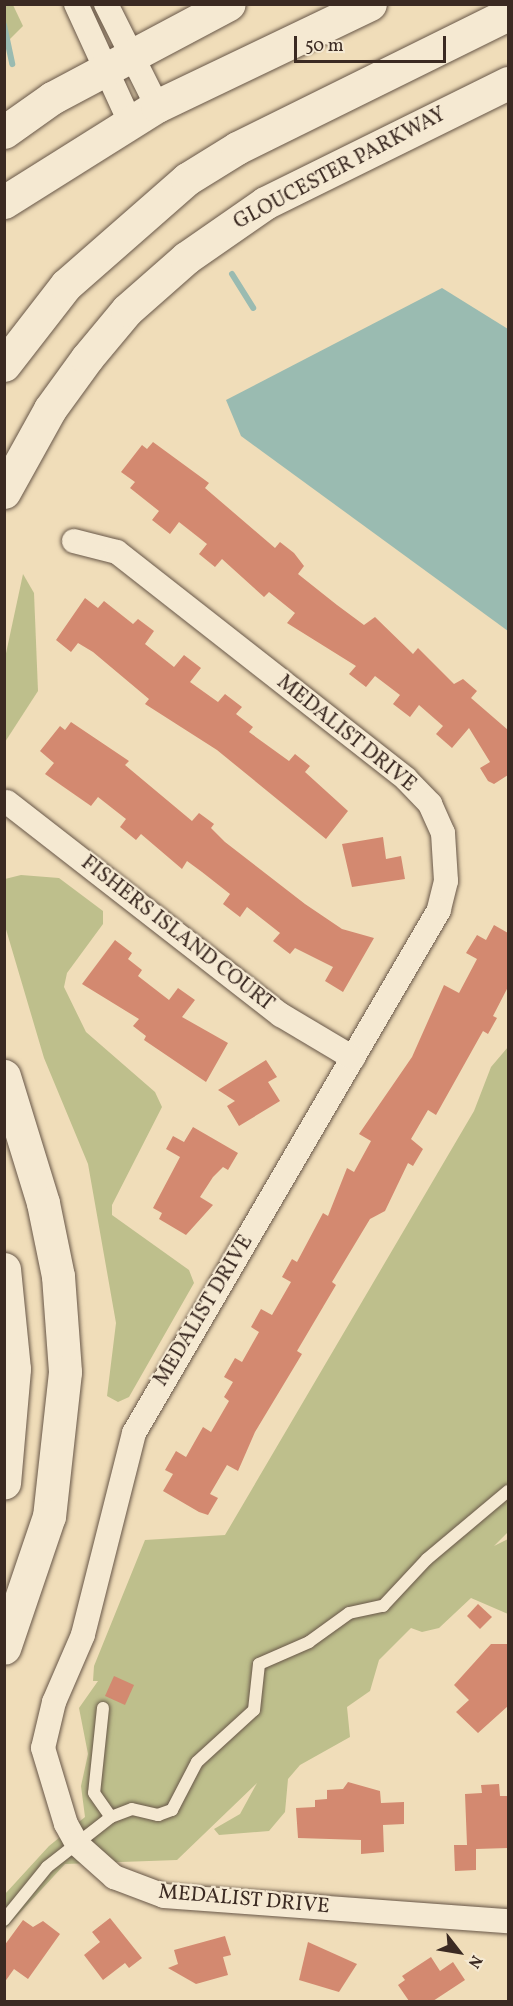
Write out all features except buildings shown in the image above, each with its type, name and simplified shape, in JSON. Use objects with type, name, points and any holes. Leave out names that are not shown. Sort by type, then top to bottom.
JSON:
[{"type":"main road","points":[[4,132],[117,64],[229,4]]},
{"type":"main road","points":[[4,202],[144,114],[370,4]]},
{"type":"main road","points":[[4,365],[66,285],[187,179],[237,148],[508,14]]},
{"type":"main road","name":"GLOUCESTER PARKWAY","points":[[4,492],[50,409],[87,358],[127,310],[186,258],[265,203],[508,83]]},
{"type":"main road","points":[[4,1076],[43,1203],[58,1276],[65,1372],[49,1516],[4,1648]]},
{"type":"main road","points":[[4,1269],[14,1369],[4,1483]]},
{"type":"street","points":[[76,4],[117,64],[144,114]]},
{"type":"street","points":[[106,4],[117,64]]},
{"type":"street","name":"MEDALIST DRIVE","points":[[74,541],[117,552],[387,764],[430,804],[447,855],[439,910],[156,1392],[123,1464],[83,1635],[54,1702],[43,1748],[77,1844],[114,1877],[164,1896],[508,1921]]},
{"type":"street","name":"FISHERS ISLAND COURT","points":[[7,802],[281,1015],[353,1058]]},
{"type":"lane","points":[[4,1920],[47,1867],[111,1817],[132,1809],[158,1815],[172,1810],[196,1762],[250,1716],[259,1664],[309,1641],[349,1613],[383,1606],[427,1559],[508,1491]]},
{"type":"lane","points":[[103,1708],[94,1793],[111,1817]]},
{"type":"green space","points":[[5,4],[13,5],[23,26],[5,44]]},
{"type":"green space","points":[[23,574],[34,593],[38,691],[5,742],[5,658]]},
{"type":"green space","points":[[21,875],[59,878],[103,911],[103,924],[67,973],[64,987],[86,1032],[155,1092],[162,1107],[112,1205],[112,1215],[189,1270],[194,1283],[129,1397],[118,1402],[107,1396],[116,1323],[88,1164],[44,1058],[5,926],[5,879]]},
{"type":"green space","points":[[508,1047],[508,1532],[494,1546],[508,1539],[508,1614],[471,1598],[439,1628],[422,1632],[411,1628],[379,1660],[370,1691],[347,1707],[350,1737],[300,1765],[288,1779],[285,1812],[269,1831],[219,1835],[214,1829],[240,1814],[257,1783],[177,1860],[65,1864],[5,1929],[5,1894],[49,1846],[85,1817],[81,1786],[88,1754],[79,1708],[98,1681],[93,1681],[94,1666],[145,1540],[225,1535],[474,1111],[491,1067]]},
{"type":"water","points":[[442,288],[508,329],[508,631],[241,436],[226,400]]},
{"type":"waterway","points":[[4,25],[12,64]]},
{"type":"waterway","points":[[232,274],[253,308]]}]
